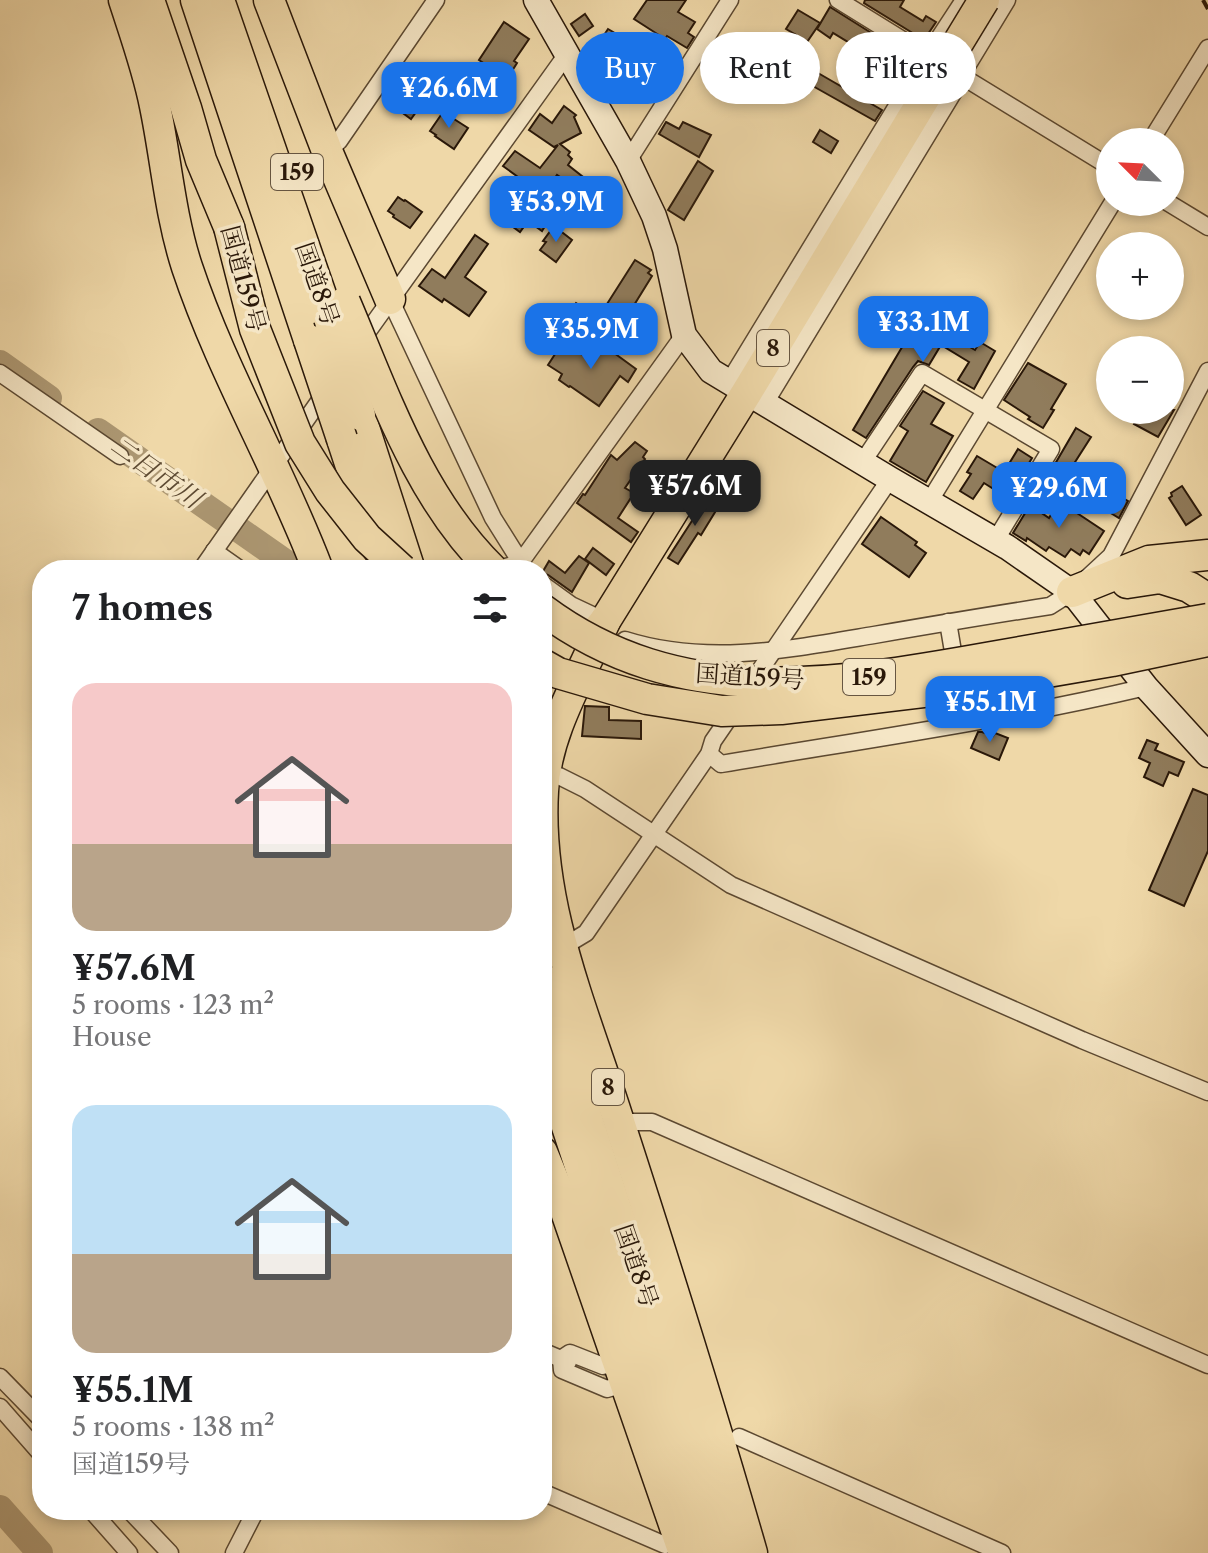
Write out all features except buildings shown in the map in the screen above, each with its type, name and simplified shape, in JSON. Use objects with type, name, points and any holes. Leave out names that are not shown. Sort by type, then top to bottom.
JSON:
[{"type":"highway","name":"国道159号","points":[[169,0],[255,329],[300,443],[330,491],[367,538],[391,560]]},
{"type":"highway","name":"国道8号","points":[[196,0],[328,320],[382,560]]},
{"type":"highway","name":"159","points":[[219,0],[237,51],[255,61],[328,320],[392,411],[443,511],[475,552],[492,560]]},
{"type":"highway","points":[[269,0],[327,151],[390,299]]},
{"type":"highway","name":"8","points":[[965,32],[984,0]]},
{"type":"highway","points":[[131,1],[186,108],[201,160],[229,227]]},
{"type":"highway","points":[[131,1],[155,103],[169,191],[186,263],[207,323],[314,560]]},
{"type":"highway","name":"8","points":[[552,744],[566,703],[747,392],[921,104]]},
{"type":"highway","name":"国道8号","points":[[351,427],[406,560]]},
{"type":"highway","points":[[1072,592],[1149,561],[1208,555]]},
{"type":"highway","points":[[1072,592],[1160,578],[1189,587],[1208,599]]},
{"type":"highway","name":"国道159号","points":[[552,616],[612,651],[656,667],[723,680],[778,684],[861,678],[944,666],[1208,619]]},
{"type":"highway","name":"8","points":[[552,702],[583,648],[610,629]]},
{"type":"highway","name":"国道159号","points":[[552,670],[647,699],[722,711],[781,709],[948,689],[1208,641]]},
{"type":"highway","name":"8","points":[[552,906],[561,948],[725,1435],[752,1553]]},
{"type":"highway","name":"国道8号","points":[[552,1015],[605,1208],[708,1553]]},
{"type":"highway","name":"国道8号","points":[[552,1076],[605,1208],[732,1553]]},
{"type":"highway","points":[[552,1176],[563,1203],[669,1547]]},
{"type":"street","points":[[327,151],[339,141],[436,0]]},
{"type":"street","points":[[536,0],[628,161],[654,216],[684,335],[711,371],[995,541],[1072,592],[1146,687],[1208,755]]},
{"type":"street","points":[[628,161],[730,0]]},
{"type":"street","points":[[838,0],[887,32]]},
{"type":"street","points":[[954,32],[964,0]]},
{"type":"street","points":[[976,51],[1007,0]]},
{"type":"street","points":[[1159,128],[1208,48]]},
{"type":"street","points":[[208,560],[390,299],[567,54]]},
{"type":"street","points":[[976,88],[1096,159]]},
{"type":"street","points":[[747,392],[870,158],[914,104]]},
{"type":"street","points":[[747,392],[897,175],[928,104]]},
{"type":"street","points":[[1184,212],[1208,227]]},
{"type":"street","points":[[929,502],[1104,216]]},
{"type":"street","points":[[390,299],[493,518],[506,560]]},
{"type":"street","points":[[515,560],[684,335]]},
{"type":"street","points":[[552,591],[610,629],[658,650],[713,654],[772,652],[1050,606],[1072,592],[1111,556],[1208,371]]},
{"type":"street","points":[[0,373],[120,456]]},
{"type":"street","points":[[862,463],[922,373],[1051,449],[995,541]]},
{"type":"street","points":[[561,948],[586,933],[709,754],[713,741],[890,479]]},
{"type":"street","points":[[214,551],[227,560]]},
{"type":"street","points":[[948,622],[965,723]]},
{"type":"street","points":[[709,754],[721,764],[1088,701],[1146,687]]},
{"type":"street","points":[[559,776],[585,789],[731,885],[1082,1040],[1208,1092]]},
{"type":"street","points":[[619,1122],[652,1122],[1208,1365]]},
{"type":"street","points":[[570,1353],[615,1374],[607,1389],[562,1370],[561,1359],[570,1353]]},
{"type":"street","points":[[552,1355],[561,1359]]},
{"type":"street","points":[[0,1377],[32,1410]]},
{"type":"street","points":[[0,1407],[32,1444]]},
{"type":"street","points":[[784,1457],[783,1447],[724,1419],[725,1435],[733,1444],[772,1462],[784,1457],[1002,1553]]},
{"type":"street","points":[[552,1496],[669,1547]]},
{"type":"street","points":[[100,1520],[129,1553]]},
{"type":"street","points":[[139,1520],[170,1553]]},
{"type":"street","points":[[234,1553],[251,1520]]},
{"type":"waterway","name":"二日市川","points":[[0,363],[49,398]]},
{"type":"waterway","name":"二日市川","points":[[98,431],[282,560]]},
{"type":"waterway","points":[[0,1508],[40,1553]]},
{"type":"tunnel","points":[[603,1377],[627,1388]]},
{"type":"railway","points":[[1203,0],[1208,9]]}]
